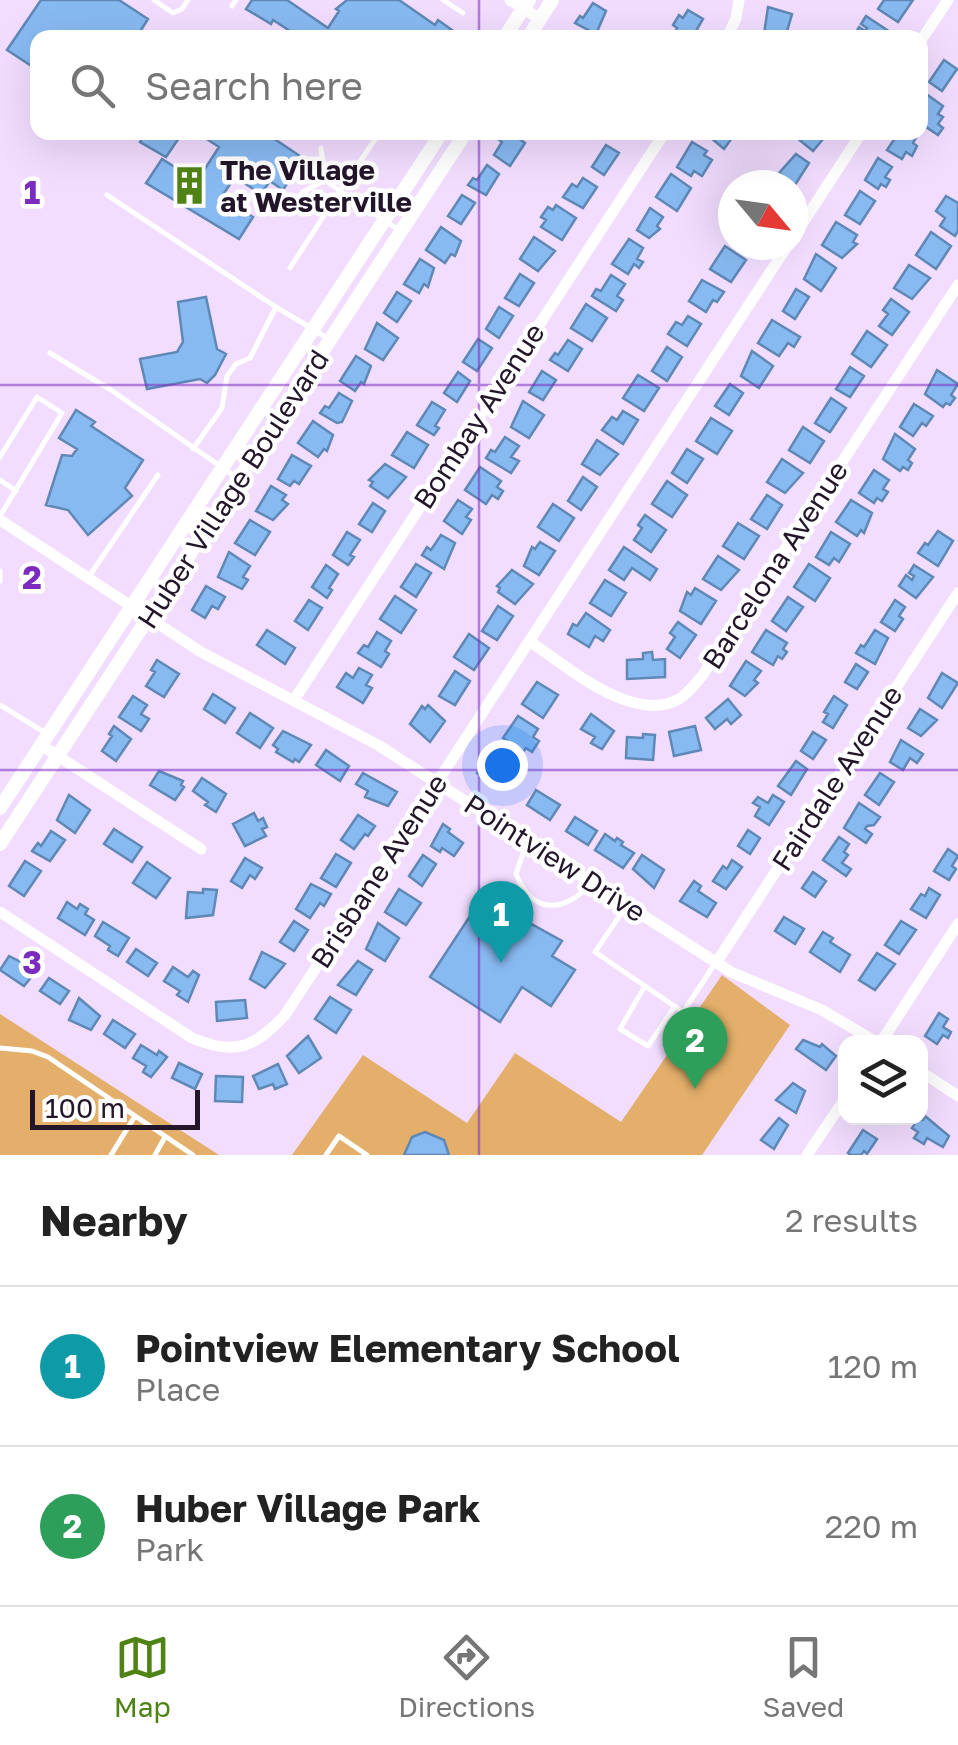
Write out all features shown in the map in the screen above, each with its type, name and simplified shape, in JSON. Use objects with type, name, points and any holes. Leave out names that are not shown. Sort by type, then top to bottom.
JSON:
[{"type":"street","points":[[533,30],[552,0]]},
{"type":"street","points":[[731,30],[739,0]]},
{"type":"street","points":[[928,30],[948,0]]},
{"type":"street","points":[[508,30],[521,3],[540,19]]},
{"type":"street","name":"Huber Village Boulevard","points":[[0,808],[437,140]]},
{"type":"street","name":"Huber Village Boulevard","points":[[0,844],[461,140]]},
{"type":"street","name":"Bombay Avenue","points":[[294,700],[660,140]]},
{"type":"street","points":[[808,215],[857,140]]},
{"type":"street","name":"Brisbane Avenue","points":[[0,912],[192,1038],[216,1048],[242,1048],[266,1035],[285,1015],[778,260]]},
{"type":"street","name":"Barcelona Avenue","points":[[529,641],[608,693],[641,706],[662,705],[681,698],[702,676],[958,286]]},
{"type":"street","name":"Pointview Drive","points":[[1,521],[201,652],[378,745],[716,963],[822,1010],[866,1035]]},
{"type":"street","name":"Fairdale Avenue","points":[[716,963],[958,593]]},
{"type":"street","points":[[44,740],[57,756],[201,849]]},
{"type":"street","points":[[883,1035],[958,924]]},
{"type":"street","points":[[928,1076],[958,1096]]},
{"type":"street","points":[[807,1155],[838,1109]]},
{"type":"lane","points":[[154,0],[174,13],[188,0]]},
{"type":"lane","points":[[444,0],[463,13]]},
{"type":"lane","points":[[290,268],[375,140]]},
{"type":"lane","points":[[321,148],[325,180],[401,232]]},
{"type":"lane","points":[[262,206],[283,214],[304,192],[325,180]]},
{"type":"lane","points":[[107,195],[331,340]]},
{"type":"lane","points":[[194,449],[222,408],[227,376],[236,364],[250,358],[276,307]]},
{"type":"lane","points":[[50,353],[112,390],[239,480]]},
{"type":"lane","points":[[0,457],[37,397],[62,414],[1,521]]},
{"type":"lane","points":[[88,578],[158,475]]},
{"type":"lane","points":[[0,480],[16,490]]},
{"type":"lane","points":[[0,571],[0,581]]},
{"type":"lane","points":[[0,705],[44,740]]},
{"type":"lane","points":[[528,842],[516,874],[521,887],[536,899],[550,906],[564,906],[592,883]]},
{"type":"lane","points":[[627,905],[595,952],[683,1012],[716,963]]},
{"type":"lane","points":[[645,986],[620,1028],[648,1046],[675,1006]]},
{"type":"lane","points":[[0,1048],[48,1057],[193,1155]]},
{"type":"lane","points":[[111,1155],[135,1116]]},
{"type":"lane","points":[[326,1155],[338,1136],[367,1155]]},
{"type":"lane","points":[[155,1155],[166,1137]]},
{"type":"shaded area","points":[[722,975],[790,1025],[702,1155],[292,1155],[363,1055],[467,1123],[515,1053],[621,1122]]},
{"type":"shaded area","points":[[0,1014],[219,1155],[0,1155]]},
{"type":"building","points":[[41,0],[119,0],[148,19],[141,30],[30,30],[30,65],[7,50]]},
{"type":"building","points":[[252,0],[287,0],[328,28],[339,11],[336,9],[347,0],[399,0],[435,25],[438,20],[452,30],[289,30],[246,9]]},
{"type":"building","points":[[884,0],[913,0],[898,22],[878,9]]},
{"type":"building","points":[[593,3],[606,11],[598,30],[575,23],[580,16],[583,18]]},
{"type":"building","points":[[768,7],[792,14],[787,30],[765,30]]},
{"type":"building","points":[[688,10],[703,19],[697,30],[676,30],[673,25],[679,15],[683,18]]},
{"type":"building","points":[[866,16],[887,30],[866,30],[861,24]]},
{"type":"building","points":[[944,60],[957,69],[942,91],[929,82]]},
{"type":"building","points":[[928,95],[943,106],[938,124],[943,128],[938,135],[928,128]]},
{"type":"building","points":[[141,140],[178,140],[166,157]]},
{"type":"building","name":"The Village at Westerville","points":[[208,140],[276,140],[303,158],[283,190],[270,181],[261,194],[235,177],[222,196],[253,217],[239,239],[146,183],[162,159],[197,181],[219,147]]},
{"type":"building","points":[[499,140],[525,143],[510,166],[494,155],[502,142]]},
{"type":"building","points":[[713,140],[731,140],[724,149]]},
{"type":"building","points":[[799,140],[822,140],[813,151]]},
{"type":"building","points":[[894,140],[915,140],[917,146],[912,156],[906,152],[902,159],[887,150]]},
{"type":"building","points":[[692,142],[707,151],[704,155],[712,160],[702,176],[694,171],[691,176],[677,167]]},
{"type":"building","points":[[606,145],[619,153],[604,175],[592,167]]},
{"type":"building","points":[[796,154],[809,163],[805,170],[782,170]]},
{"type":"building","points":[[878,158],[892,167],[885,177],[890,180],[886,187],[881,184],[878,189],[865,180]]},
{"type":"building","points":[[487,165],[499,174],[486,195],[468,185],[473,178],[477,180]]},
{"type":"building","points":[[671,174],[691,188],[677,211],[656,197]]},
{"type":"building","points":[[583,178],[597,187],[583,208],[563,197],[572,184],[577,187]]},
{"type":"building","points":[[860,191],[875,201],[860,224],[845,215]]},
{"type":"building","points":[[462,195],[475,203],[461,224],[448,216]]},
{"type":"building","points":[[946,196],[958,203],[955,236],[940,226],[945,218],[936,211]]},
{"type":"building","points":[[556,205],[576,218],[562,240],[541,227],[546,220],[541,217],[548,207],[553,210]]},
{"type":"building","points":[[650,208],[663,217],[657,226],[660,229],[649,238],[637,230]]},
{"type":"building","points":[[836,222],[857,235],[853,242],[857,244],[842,258],[822,245]]},
{"type":"building","points":[[441,227],[461,241],[455,256],[451,254],[445,263],[426,250]]},
{"type":"building","points":[[931,232],[951,246],[936,269],[916,255]]},
{"type":"building","points":[[534,237],[555,251],[538,271],[520,259]]},
{"type":"building","points":[[629,239],[643,248],[637,259],[643,262],[639,268],[634,264],[628,274],[612,264]]},
{"type":"building","points":[[816,254],[836,268],[821,291],[804,279]]},
{"type":"building","points":[[718,257],[718,260],[746,260],[731,282],[710,269]]},
{"type":"building","points":[[420,259],[434,268],[428,287],[424,284],[419,293],[404,284]]},
{"type":"building","points":[[909,265],[930,278],[912,299],[894,288]]},
{"type":"building","points":[[520,274],[534,283],[519,306],[505,298]]},
{"type":"building","points":[[611,275],[625,284],[617,296],[623,300],[616,311],[592,296],[596,289],[601,291]]},
{"type":"building","points":[[702,280],[724,292],[706,312],[689,301]]},
{"type":"building","points":[[796,289],[809,297],[795,319],[783,311]]},
{"type":"building","points":[[397,292],[411,301],[397,322],[384,313]]},
{"type":"building","points":[[206,297],[217,349],[226,354],[215,375],[207,383],[200,379],[147,389],[140,359],[177,352],[183,342],[178,302]]},
{"type":"building","points":[[891,299],[909,312],[892,335],[879,326],[888,314],[883,310]]},
{"type":"building","points":[[586,304],[607,318],[592,341],[571,328]]},
{"type":"building","points":[[499,307],[513,316],[499,338],[486,329]]},
{"type":"building","points":[[688,316],[701,324],[687,346],[668,334],[676,322],[682,325]]},
{"type":"building","points":[[772,320],[800,337],[794,347],[788,343],[779,356],[758,343]]},
{"type":"building","points":[[377,323],[398,338],[383,360],[365,349]]},
{"type":"building","points":[[867,331],[887,345],[871,367],[852,354]]},
{"type":"building","points":[[478,339],[492,348],[477,371],[463,362]]},
{"type":"building","points":[[568,340],[582,349],[568,371],[550,360]]},
{"type":"building","points":[[667,347],[682,357],[667,381],[652,371]]},
{"type":"building","points":[[752,351],[773,366],[759,388],[741,376]]},
{"type":"building","points":[[356,356],[371,366],[364,384],[361,382],[355,391],[340,381]]},
{"type":"building","points":[[850,367],[864,376],[850,397],[836,389]]},
{"type":"building","points":[[937,370],[958,384],[951,395],[955,398],[943,407],[925,394]]},
{"type":"building","points":[[542,371],[556,380],[543,400],[529,392]]},
{"type":"building","points":[[458,372],[470,381],[457,402],[444,393]]},
{"type":"building","points":[[638,375],[659,388],[644,411],[623,398]]},
{"type":"building","points":[[730,384],[743,393],[729,415],[715,406]]},
{"type":"building","points":[[339,393],[352,401],[342,422],[337,423],[320,413],[325,406],[329,408]]},
{"type":"building","points":[[831,398],[846,408],[830,432],[815,423]]},
{"type":"building","points":[[523,401],[544,415],[529,438],[511,427]]},
{"type":"building","points":[[432,402],[445,410],[434,435],[417,425]]},
{"type":"building","points":[[914,404],[933,416],[913,436],[900,427]]},
{"type":"building","points":[[76,410],[95,422],[91,426],[143,460],[125,488],[132,496],[88,535],[68,510],[46,505],[62,455],[72,456],[77,449],[59,438]]},
{"type":"building","points":[[623,411],[638,420],[623,444],[602,430]]},
{"type":"building","points":[[711,418],[732,431],[717,454],[696,441]]},
{"type":"building","points":[[313,421],[333,435],[327,451],[324,449],[318,457],[298,443]]},
{"type":"building","points":[[803,427],[824,441],[810,463],[789,450]]},
{"type":"building","points":[[407,432],[428,445],[414,468],[392,455]]},
{"type":"building","points":[[895,434],[915,449],[908,460],[912,463],[908,470],[903,467],[900,471],[883,459]]},
{"type":"building","points":[[505,437],[519,446],[511,457],[519,461],[511,473],[486,458]]},
{"type":"building","points":[[597,440],[618,454],[600,475],[582,464]]},
{"type":"building","points":[[687,449],[703,459],[687,483],[672,473]]},
{"type":"building","points":[[292,455],[311,466],[299,484],[294,481],[290,486],[278,479]]},
{"type":"building","points":[[782,459],[803,473],[785,493],[767,482]]},
{"type":"building","points":[[385,464],[406,477],[388,498],[370,486],[373,482],[369,480]]},
{"type":"building","points":[[480,467],[501,481],[497,487],[503,491],[498,499],[492,495],[486,504],[465,490]]},
{"type":"building","points":[[874,470],[889,480],[883,489],[888,492],[882,501],[877,498],[874,503],[859,493]]},
{"type":"building","points":[[583,477],[597,487],[581,510],[568,501]]},
{"type":"building","points":[[667,481],[687,495],[672,517],[652,504]]},
{"type":"building","points":[[271,486],[286,495],[282,500],[288,504],[273,520],[256,511]]},
{"type":"building","points":[[767,495],[782,505],[767,529],[751,519]]},
{"type":"building","points":[[458,500],[472,509],[466,517],[471,520],[462,534],[444,521]]},
{"type":"building","points":[[851,500],[872,513],[864,533],[861,530],[857,536],[836,522]]},
{"type":"building","points":[[373,503],[385,511],[372,532],[359,524]]},
{"type":"building","points":[[553,504],[574,518],[559,541],[538,527]]},
{"type":"building","points":[[645,515],[666,530],[651,552],[634,540]]},
{"type":"building","points":[[250,520],[270,532],[255,555],[235,543]]},
{"type":"building","points":[[738,523],[759,536],[744,559],[723,546]]},
{"type":"building","points":[[938,531],[953,541],[938,566],[918,553]]},
{"type":"building","points":[[347,532],[360,540],[348,565],[333,555]]},
{"type":"building","points":[[831,532],[850,544],[839,562],[834,558],[829,565],[816,557]]},
{"type":"building","points":[[441,535],[455,543],[444,569],[422,555],[427,547],[431,550]]},
{"type":"building","points":[[540,542],[555,551],[539,575],[524,566],[532,547],[535,549]]},
{"type":"building","points":[[624,547],[657,569],[650,580],[632,568],[624,580],[609,570]]},
{"type":"building","points":[[229,552],[250,566],[242,589],[218,577]]},
{"type":"building","points":[[718,556],[739,570],[721,590],[703,579]]},
{"type":"building","points":[[416,564],[431,573],[416,597],[401,587]]},
{"type":"building","points":[[809,564],[830,578],[815,601],[794,587]]},
{"type":"building","points":[[326,565],[338,574],[327,598],[312,587]]},
{"type":"building","points":[[914,565],[933,577],[916,598],[899,586],[906,575],[912,580],[914,576],[909,573]]},
{"type":"building","points":[[512,570],[533,584],[515,604],[498,592],[497,586]]},
{"type":"building","points":[[605,580],[626,593],[611,616],[590,603]]},
{"type":"building","points":[[206,586],[225,597],[218,609],[212,606],[205,618],[192,610]]},
{"type":"building","points":[[695,588],[716,601],[701,624],[680,611],[687,592],[691,595]]},
{"type":"building","points":[[395,596],[416,610],[401,633],[380,619]]},
{"type":"building","points":[[788,597],[803,607],[786,631],[772,621]]},
{"type":"building","points":[[309,600],[322,608],[308,630],[295,621]]},
{"type":"building","points":[[895,600],[905,607],[895,631],[881,622]]},
{"type":"building","points":[[498,606],[513,616],[497,640],[482,631]]},
{"type":"building","points":[[586,613],[610,630],[603,641],[595,636],[589,647],[568,634]]},
{"type":"building","points":[[678,622],[696,635],[680,658],[667,649],[675,637],[670,633]]},
{"type":"building","points":[[267,630],[295,648],[285,664],[257,645]]},
{"type":"building","points":[[766,630],[787,643],[783,649],[787,652],[782,659],[778,656],[773,665],[752,652]]},
{"type":"building","points":[[875,630],[888,638],[875,664],[856,653]]},
{"type":"building","points":[[377,632],[391,641],[381,667],[358,653],[364,645],[368,647]]},
{"type":"building","points":[[469,634],[489,648],[474,670],[454,657]]},
{"type":"building","points":[[652,652],[653,660],[665,659],[665,677],[627,679],[627,660],[643,659],[643,653]]},
{"type":"building","points":[[157,660],[179,674],[164,697],[146,686]]},
{"type":"building","points":[[746,661],[761,671],[754,680],[758,683],[745,696],[730,686]]},
{"type":"building","points":[[856,664],[868,672],[857,689],[845,682]]},
{"type":"building","points":[[359,668],[372,675],[366,685],[372,688],[363,703],[337,687],[346,673],[353,678]]},
{"type":"building","points":[[455,671],[470,681],[455,705],[439,696]]},
{"type":"building","points":[[942,673],[958,683],[942,708],[928,698]]},
{"type":"building","points":[[537,682],[558,695],[543,718],[522,704]]},
{"type":"building","points":[[213,694],[235,708],[225,723],[204,709]]},
{"type":"building","points":[[133,696],[147,705],[141,714],[149,719],[141,731],[119,717]]},
{"type":"building","points":[[834,696],[847,705],[833,728],[823,722]]},
{"type":"building","points":[[728,699],[741,715],[731,724],[727,719],[715,729],[706,718]]},
{"type":"building","points":[[428,705],[445,721],[430,742],[410,724],[422,706],[425,709]]},
{"type":"building","points":[[920,709],[937,720],[921,736],[908,728]]},
{"type":"building","points":[[250,713],[273,728],[260,748],[237,733]]},
{"type":"building","points":[[591,714],[614,731],[602,749],[591,743],[595,737],[581,729]]},
{"type":"building","points":[[518,716],[538,729],[533,737],[539,741],[532,752],[526,748],[523,752],[503,738]]},
{"type":"building","points":[[114,726],[131,739],[116,761],[102,751]]},
{"type":"building","points":[[695,726],[701,750],[674,756],[669,732]]},
{"type":"building","points":[[283,731],[311,745],[299,762],[276,752],[278,749],[273,745]]},
{"type":"building","points":[[813,732],[826,740],[813,759],[801,751]]},
{"type":"building","points":[[643,734],[655,735],[653,760],[626,758],[627,737],[643,738]]},
{"type":"building","points":[[901,740],[923,754],[917,763],[910,758],[903,770],[890,762]]},
{"type":"building","points":[[326,750],[349,766],[340,781],[316,765]]},
{"type":"building","points":[[488,754],[510,769],[501,787],[477,773]]},
{"type":"building","points":[[796,761],[807,769],[791,795],[778,786]]},
{"type":"building","points":[[159,771],[183,781],[184,787],[175,800],[150,785]]},
{"type":"building","points":[[363,773],[397,792],[388,806],[365,797],[368,791],[356,784]]},
{"type":"building","points":[[880,773],[894,782],[879,805],[865,795]]},
{"type":"building","points":[[202,778],[226,794],[216,812],[193,791]]},
{"type":"building","points":[[536,790],[560,805],[550,820],[527,805]]},
{"type":"building","points":[[69,795],[90,810],[75,833],[57,820]]},
{"type":"building","points":[[773,795],[784,802],[769,825],[755,816],[760,807],[753,803],[758,797],[768,803]]},
{"type":"building","points":[[859,803],[880,817],[865,829],[872,834],[866,843],[844,828]]},
{"type":"building","points":[[254,813],[258,821],[263,818],[266,836],[245,846],[233,824]]},
{"type":"building","points":[[358,815],[375,826],[354,849],[341,840]]},
{"type":"building","points":[[575,817],[597,831],[588,845],[566,831]]},
{"type":"building","points":[[443,824],[463,843],[454,856],[431,846]]},
{"type":"building","points":[[114,829],[142,847],[132,862],[104,844]]},
{"type":"building","points":[[748,830],[760,838],[750,854],[738,846]]},
{"type":"building","points":[[51,831],[65,840],[50,861],[32,851],[38,843],[41,846]]},
{"type":"building","points":[[605,834],[615,841],[617,838],[634,853],[623,868],[595,850]]},
{"type":"building","points":[[839,837],[849,844],[842,863],[851,869],[846,876],[823,860]]},
{"type":"building","points":[[948,849],[958,856],[949,880],[934,871]]},
{"type":"building","points":[[336,854],[351,863],[336,887],[321,878]]},
{"type":"building","points":[[423,855],[436,864],[422,886],[409,876]]},
{"type":"building","points":[[642,855],[664,870],[654,888],[633,869]]},
{"type":"building","points":[[245,858],[262,868],[255,879],[250,875],[242,888],[231,881]]},
{"type":"building","points":[[732,860],[742,867],[726,889],[713,881]]},
{"type":"building","points":[[25,861],[41,871],[24,896],[9,886]]},
{"type":"building","points":[[147,862],[170,878],[156,898],[133,883]]},
{"type":"building","points":[[813,872],[826,881],[815,897],[802,888]]},
{"type":"building","points":[[694,881],[701,886],[698,891],[716,903],[707,917],[680,901]]},
{"type":"building","points":[[311,884],[331,894],[310,918],[296,909]]},
{"type":"building","points":[[929,888],[940,895],[926,918],[911,909]]},
{"type":"building","points":[[203,889],[217,890],[213,915],[186,918],[188,892],[203,893]]},
{"type":"building","points":[[399,889],[421,903],[406,925],[385,912]]},
{"type":"building","points":[[502,893],[525,908],[519,917],[562,941],[552,956],[575,970],[551,1006],[522,987],[500,1022],[430,977],[476,907],[488,915]]},
{"type":"building","points":[[67,902],[77,909],[80,904],[88,909],[85,914],[94,920],[85,935],[58,918]]},
{"type":"building","points":[[784,917],[804,929],[795,944],[775,931]]},
{"type":"building","points":[[294,921],[308,930],[294,951],[280,942]]},
{"type":"building","points":[[901,921],[916,930],[899,954],[885,945]]},
{"type":"building","points":[[103,922],[129,938],[118,956],[95,936]]},
{"type":"building","points":[[378,923],[399,938],[385,961],[366,949]]},
{"type":"building","points":[[823,932],[833,938],[830,942],[850,955],[840,972],[810,952]]},
{"type":"building","points":[[136,949],[157,963],[148,976],[127,962]]},
{"type":"building","points":[[262,952],[285,964],[265,988],[250,979]]},
{"type":"building","points":[[877,953],[895,964],[875,990],[859,980]]},
{"type":"building","points":[[9,956],[37,970],[24,986],[0,970]]},
{"type":"building","points":[[358,961],[372,970],[356,995],[338,985]]},
{"type":"building","points":[[173,967],[188,977],[193,971],[199,975],[188,1002],[177,995],[180,991],[164,981]]},
{"type":"building","points":[[49,978],[69,991],[60,1004],[40,991]]},
{"type":"building","points":[[330,997],[351,1010],[336,1033],[315,1019]]},
{"type":"building","points":[[79,998],[100,1016],[91,1030],[69,1020]]},
{"type":"building","points":[[245,1000],[247,1018],[217,1021],[216,1002]]},
{"type":"building","points":[[939,1013],[948,1019],[943,1027],[951,1032],[948,1038],[943,1035],[937,1044],[926,1035]]},
{"type":"building","points":[[113,1020],[135,1034],[125,1048],[104,1034]]},
{"type":"building","points":[[308,1036],[321,1058],[299,1073],[287,1056]]},
{"type":"building","points":[[803,1040],[820,1047],[822,1044],[836,1056],[826,1070],[796,1049]]},
{"type":"building","points":[[141,1045],[167,1057],[151,1077],[143,1072],[146,1066],[133,1058]]},
{"type":"building","points":[[179,1063],[202,1074],[195,1089],[172,1078]]},
{"type":"building","points":[[278,1064],[287,1084],[259,1089],[253,1076]]},
{"type":"building","points":[[216,1076],[243,1077],[242,1102],[215,1101]]},
{"type":"building","points":[[793,1083],[805,1091],[796,1113],[776,1100]]},
{"type":"building","points":[[779,1118],[788,1125],[774,1149],[761,1140]]},
{"type":"building","points":[[928,1118],[949,1136],[943,1147],[927,1138],[924,1144],[914,1138],[918,1132],[912,1128],[928,1125]]},
{"type":"building","points":[[863,1130],[877,1139],[867,1154],[864,1151],[851,1155],[848,1153]]},
{"type":"building","points":[[425,1132],[444,1140],[449,1155],[404,1155],[412,1137]]},
{"type":"place","name":"The Village at Westerville","points":[[190,186]]},
{"type":"place","name":"Pointview Elementary School","points":[[501,963]]},
{"type":"place","name":"Huber Village Park","points":[[695,1089]]}]
